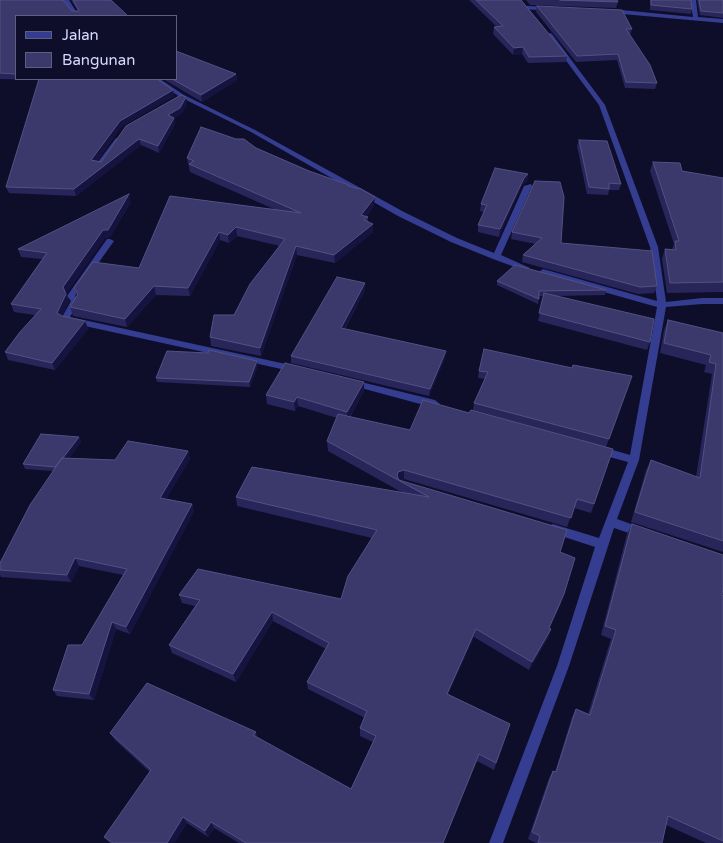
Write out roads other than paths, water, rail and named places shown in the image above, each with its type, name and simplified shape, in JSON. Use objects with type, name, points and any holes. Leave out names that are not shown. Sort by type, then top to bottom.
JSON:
[{"type":"street","points":[[66,0],[76,15]]},
{"type":"street","points":[[693,0],[696,20]]},
{"type":"street","points":[[524,4],[556,9]]},
{"type":"street","points":[[496,843],[563,666],[602,544],[634,460],[662,305],[654,247],[602,105],[560,47],[524,4]]},
{"type":"street","points":[[605,11],[723,21]]},
{"type":"street","points":[[157,80],[179,98],[254,131],[401,214],[454,240],[516,266],[662,305],[723,301]]},
{"type":"street","points":[[99,166],[124,130]]},
{"type":"street","points":[[496,258],[528,186]]},
{"type":"street","points":[[110,241],[71,296],[75,301],[64,319],[302,370]]},
{"type":"street","points":[[346,381],[447,408]]},
{"type":"street","points":[[587,447],[634,460]]},
{"type":"street","points":[[611,522],[648,534]]},
{"type":"street","points":[[545,527],[602,544]]}]
